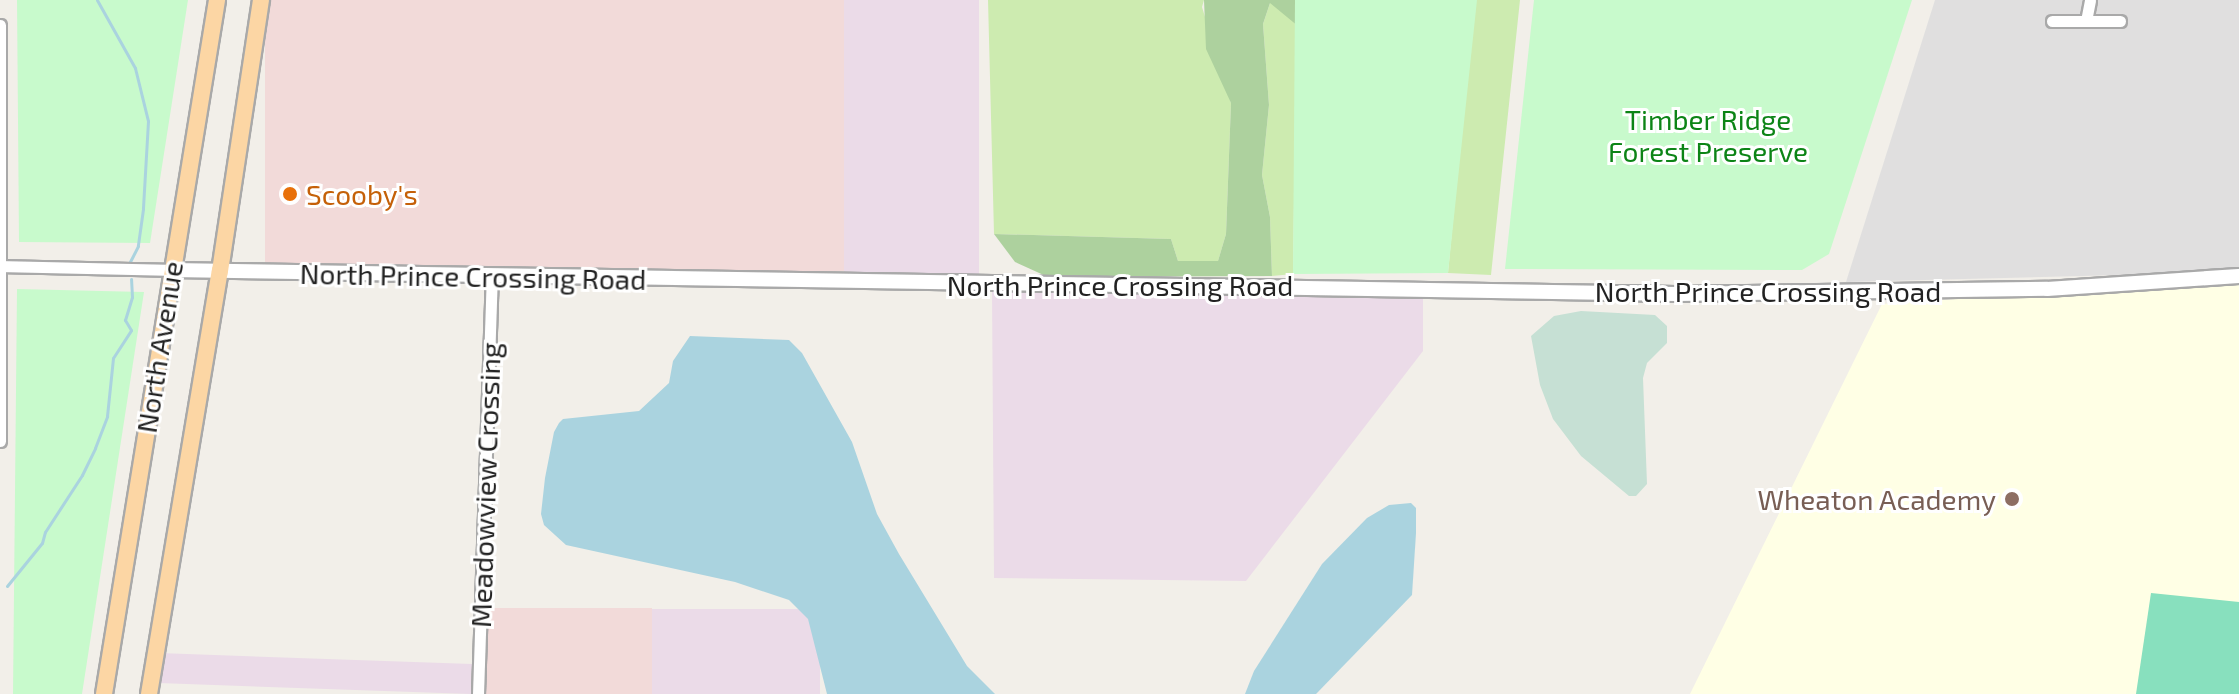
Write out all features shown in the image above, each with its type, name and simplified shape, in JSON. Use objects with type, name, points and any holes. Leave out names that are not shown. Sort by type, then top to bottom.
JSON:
[{"type":"main road","name":"North Avenue","points":[[104,694],[217,0]]},
{"type":"main road","name":"North Avenue","points":[[149,694],[220,271],[261,0]]},
{"type":"street","points":[[2086,21],[2090,0]]},
{"type":"street","points":[[2052,21],[2120,21]]},
{"type":"street","points":[[0,25],[0,441]]},
{"type":"street","name":"North Prince Crossing Road","points":[[1,266],[1692,294],[2047,289],[2239,276]]},
{"type":"street","name":"Meadowview Crossing","points":[[478,694],[492,276]]},
{"type":"shaded area","points":[[265,0],[844,0],[844,271],[265,271]]},
{"type":"shaded area","points":[[844,0],[979,0],[979,279],[844,279]]},
{"type":"shaded area","points":[[1935,0],[2239,0],[2239,272],[1846,282]]},
{"type":"shaded area","name":"Wheaton Academy","points":[[2239,280],[2239,694],[1690,694],[1882,304]]},
{"type":"shaded area","points":[[992,290],[1423,293],[1423,351],[1246,581],[994,578]]},
{"type":"shaded area","points":[[1581,311],[1655,315],[1667,326],[1667,343],[1647,363],[1643,378],[1647,484],[1636,496],[1629,496],[1581,456],[1553,419],[1540,385],[1531,336],[1554,316]]},
{"type":"shaded area","points":[[485,608],[652,608],[652,694],[485,694]]},
{"type":"shaded area","points":[[652,609],[820,609],[820,694],[652,694]]},
{"type":"shaded area","points":[[159,653],[472,664],[471,694],[158,683]]},
{"type":"green space","points":[[17,0],[188,0],[150,243],[19,242]]},
{"type":"green space","points":[[988,0],[1204,0],[1202,7],[1231,103],[1226,234],[1218,261],[1178,261],[1171,239],[994,234]]},
{"type":"green space","points":[[1204,0],[1363,0],[1310,36],[1270,3],[1263,24],[1269,105],[1262,175],[1270,217],[1272,276],[1048,277],[1015,262],[994,234],[1171,239],[1178,261],[1218,261],[1226,234],[1231,103],[1206,49]]},
{"type":"green space","points":[[1295,0],[1477,0],[1448,273],[1293,274]]},
{"type":"green space","points":[[1520,0],[1491,275],[1448,273],[1454,210],[1294,202],[1293,274],[1272,276],[1270,217],[1262,175],[1269,105],[1263,24],[1270,3]]},
{"type":"green space","name":"Timber Ridge Forest Preserve","points":[[1534,0],[1912,0],[1829,254],[1802,270],[1505,269]]},
{"type":"green space","points":[[17,289],[144,292],[82,694],[13,694]]},
{"type":"green space","points":[[2151,593],[2239,602],[2239,694],[2136,694]]},
{"type":"water","points":[[690,336],[789,340],[802,353],[852,442],[877,514],[899,554],[967,666],[995,694],[827,694],[808,619],[789,600],[735,582],[566,545],[544,525],[541,514],[545,478],[554,432],[559,423],[563,419],[639,411],[669,383],[673,361]]},
{"type":"water","points":[[1411,503],[1416,508],[1412,595],[1316,694],[1245,694],[1254,671],[1322,564],[1367,518],[1389,505]]},
{"type":"waterway","points":[[97,0],[135,68],[148,121],[143,209],[138,246],[130,262]]},
{"type":"waterway","points":[[7,586],[42,543],[45,532],[82,475],[95,448],[107,416],[113,358],[131,330],[125,320],[132,297],[131,279]]},
{"type":"place","name":"Scooby's","points":[[290,194]]},
{"type":"place","name":"Wheaton Academy","points":[[2012,499]]}]
